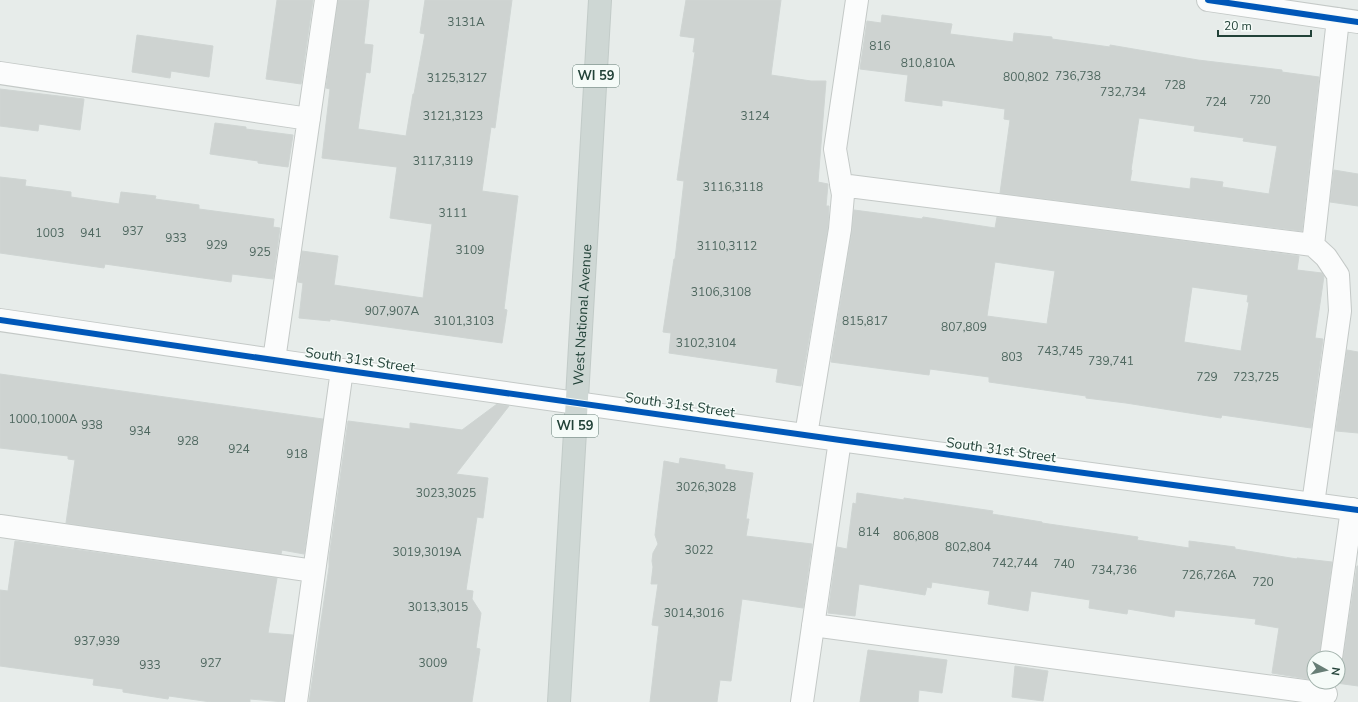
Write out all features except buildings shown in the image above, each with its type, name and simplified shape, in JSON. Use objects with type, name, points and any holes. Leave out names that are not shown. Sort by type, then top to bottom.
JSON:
[{"type":"main road","name":"West National Avenue","points":[[559,702],[600,0]]},
{"type":"street","points":[[274,360],[326,0]]},
{"type":"street","points":[[806,435],[840,229],[842,195],[836,149],[857,0]]},
{"type":"street","points":[[1208,0],[1348,20],[1313,245]]},
{"type":"street","points":[[0,73],[309,119]]},
{"type":"street","points":[[841,184],[1313,245],[1326,257],[1338,275],[1340,311],[1313,504]]},
{"type":"street","name":"South 31st Street","points":[[0,320],[840,440],[1355,510]]},
{"type":"street","points":[[296,702],[342,370]]},
{"type":"street","points":[[802,702],[840,440]]},
{"type":"street","points":[[1332,650],[1355,510]]},
{"type":"street","points":[[0,526],[314,571]]},
{"type":"street","points":[[813,625],[1326,693]]},
{"type":"cycle path","points":[[1208,0],[1358,22]]},
{"type":"cycle path","points":[[0,320],[840,440],[1358,510]]}]
